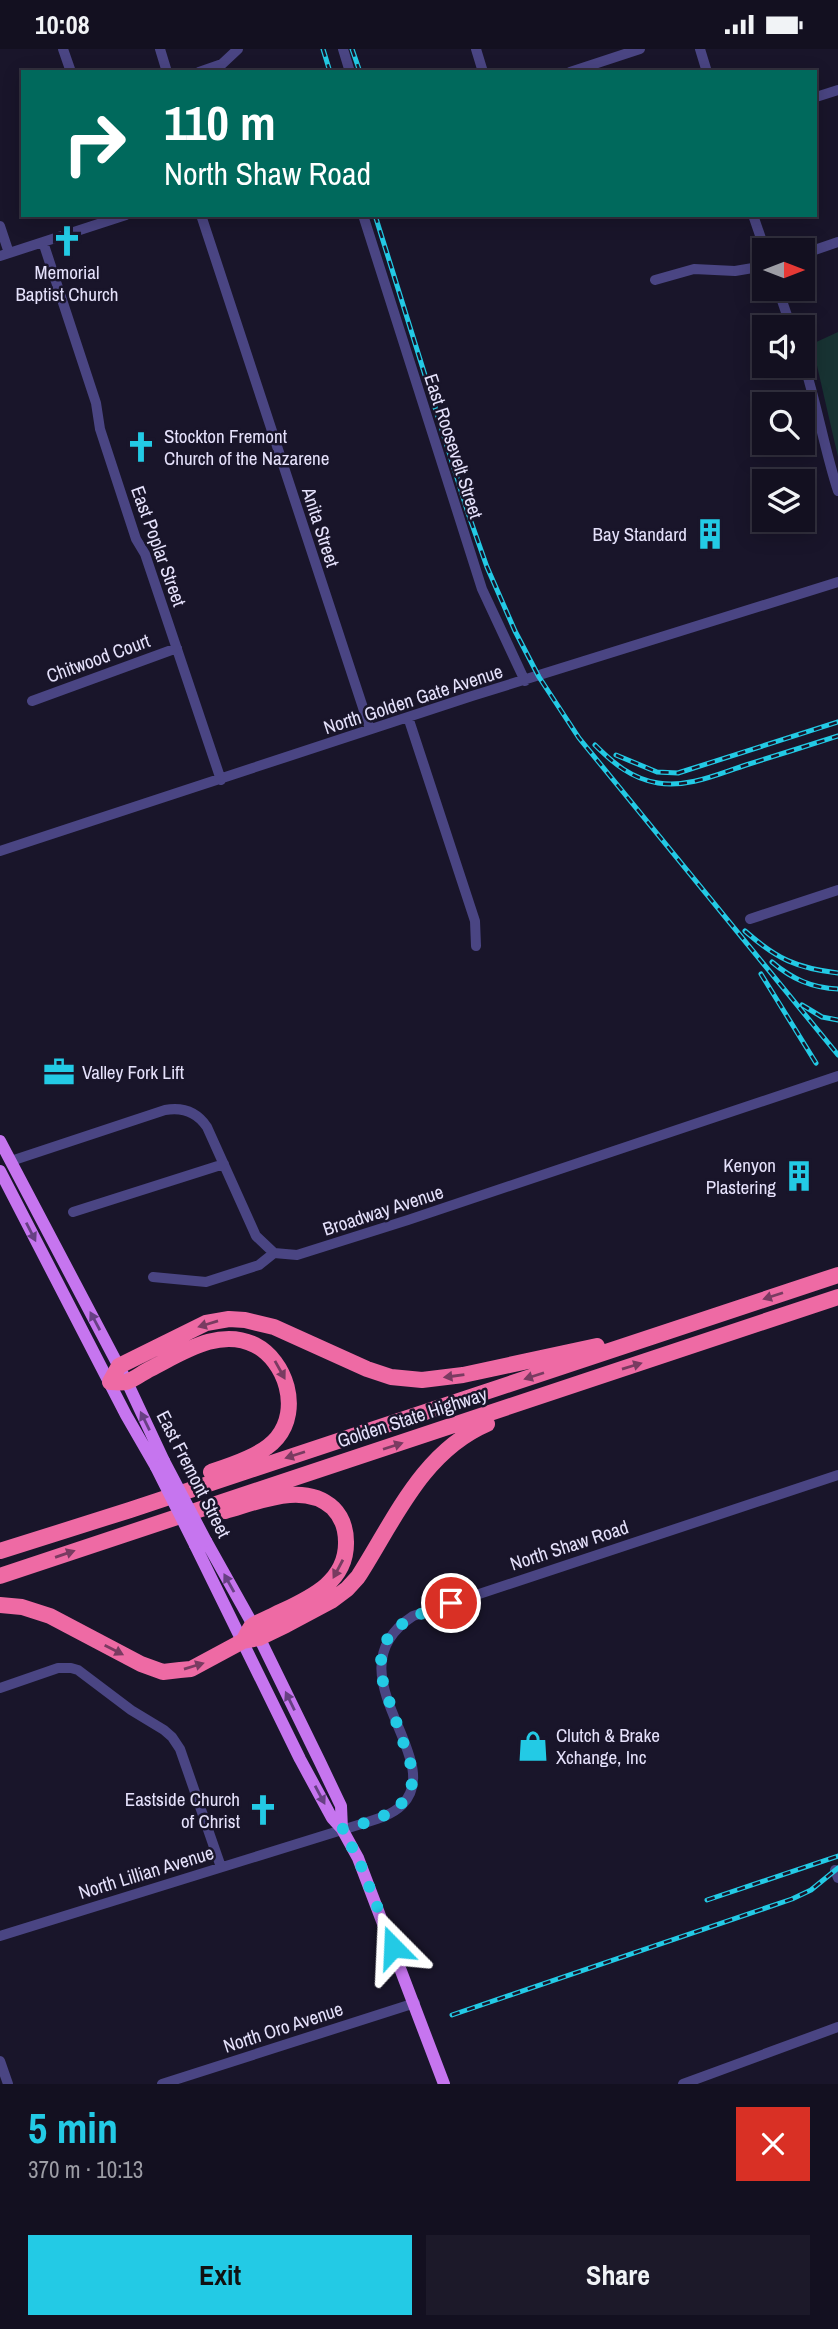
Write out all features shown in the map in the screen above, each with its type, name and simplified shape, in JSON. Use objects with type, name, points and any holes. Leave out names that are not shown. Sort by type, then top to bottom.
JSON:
[{"type":"highway","name":"Golden State Highway","points":[[0,1551],[838,1275]]},
{"type":"highway","name":"Golden State Highway","points":[[0,1576],[838,1297]]},
{"type":"highway","points":[[130,1510],[152,1494],[226,1467],[268,1445],[277,1437],[286,1422],[289,1403],[285,1380],[273,1359],[255,1345],[233,1338],[209,1342],[127,1381],[110,1382],[118,1366],[206,1323],[229,1319],[246,1320],[274,1327],[367,1369],[391,1377],[422,1380],[463,1375],[665,1332]]},
{"type":"highway","points":[[252,1635],[315,1610],[347,1589],[358,1577],[424,1471],[456,1440],[593,1378]]},
{"type":"highway","points":[[0,1605],[22,1607],[50,1616],[141,1664],[163,1672],[191,1669],[252,1635],[336,1577],[346,1549],[346,1532],[341,1518],[332,1507],[308,1494],[282,1496],[204,1516],[188,1512]]},
{"type":"main road","name":"East Fremont Street","points":[[0,1140],[127,1381],[160,1464]]},
{"type":"main road","name":"East Fremont Street","points":[[0,1171],[4,1188],[110,1382],[160,1464],[200,1543],[252,1635],[307,1770],[332,1818],[342,1829],[358,1858],[444,2084]]},
{"type":"main road","points":[[4,1188],[21,1180]]},
{"type":"main road","name":"East Fremont Street","points":[[200,1543],[252,1635]]},
{"type":"street","points":[[63,49],[70,70]]},
{"type":"street","points":[[160,49],[166,70]]},
{"type":"street","points":[[205,70],[222,64],[238,49]]},
{"type":"street","points":[[476,49],[482,70]]},
{"type":"street","points":[[575,70],[613,53],[640,49]]},
{"type":"street","points":[[700,49],[706,70]]},
{"type":"street","points":[[817,97],[838,90]]},
{"type":"street","points":[[0,226],[4,255],[116,217]]},
{"type":"street","name":"Anita Street","points":[[202,217],[370,729]]},
{"type":"street","name":"East Roosevelt Street","points":[[364,217],[482,589],[525,681]]},
{"type":"street","points":[[754,217],[761,238]]},
{"type":"street","name":"East Poplar Street","points":[[43,242],[96,403],[100,429],[136,539],[145,555],[221,780]]},
{"type":"street","points":[[816,250],[838,242]]},
{"type":"street","points":[[655,280],[694,269],[735,271],[752,268]]},
{"type":"street","points":[[809,378],[838,491]]},
{"type":"street","name":"North Golden Gate Avenue","points":[[0,851],[370,729],[838,582]]},
{"type":"street","name":"Chitwood Court","points":[[32,701],[177,648]]},
{"type":"street","points":[[408,717],[475,921],[475,946]]},
{"type":"street","points":[[750,919],[838,890]]},
{"type":"street","name":"Broadway Avenue","points":[[274,1253],[288,1256],[310,1252],[838,1076]]},
{"type":"street","points":[[11,1161],[165,1110],[177,1109],[195,1114],[203,1121],[252,1229],[274,1253],[259,1265],[206,1282],[153,1277]]},
{"type":"street","points":[[74,1212],[224,1164]]},
{"type":"street","name":"North Shaw Road","points":[[342,1829],[396,1810],[406,1800],[412,1787],[412,1768],[384,1686],[380,1666],[387,1641],[402,1623],[413,1616],[838,1475]]},
{"type":"street","points":[[0,1688],[58,1668],[71,1668],[85,1674],[118,1701],[172,1737],[180,1749],[221,1867]]},
{"type":"street","name":"North Lillian Avenue","points":[[0,1936],[342,1829]]},
{"type":"street","name":"North Oro Avenue","points":[[162,2084],[415,2003]]},
{"type":"street","points":[[683,2084],[838,2027]]},
{"type":"street","points":[[0,2061],[8,2084]]},
{"type":"green space","points":[[838,332],[838,457],[815,357],[815,343]]},
{"type":"railway","points":[[323,49],[329,70]]},
{"type":"railway","points":[[352,49],[359,70]]},
{"type":"railway","points":[[376,217],[487,567],[539,677],[579,738],[838,1055]]},
{"type":"railway","points":[[616,755],[657,772],[678,773],[838,722]]},
{"type":"railway","points":[[595,745],[631,774],[658,783],[680,784],[838,736]]},
{"type":"railway","points":[[745,931],[767,949],[788,961],[838,973]]},
{"type":"railway","points":[[772,962],[803,981],[838,989]]},
{"type":"railway","points":[[761,974],[816,1063]]},
{"type":"railway","points":[[802,1005],[822,1017],[838,1020]]},
{"type":"railway","points":[[707,1900],[838,1856]]},
{"type":"railway","points":[[452,2015],[792,1899],[811,1890],[838,1868]]},
{"type":"place","name":"Memorial Baptist Church","points":[[67,241]]},
{"type":"place","name":"Stockton Fremont Church of the Nazarene","points":[[141,447]]},
{"type":"place","name":"Bay Standard","points":[[710,534]]},
{"type":"place","name":"Valley Fork Lift","points":[[59,1072]]},
{"type":"place","name":"Kenyon Plastering","points":[[799,1176]]},
{"type":"place","name":"Clutch & Brake Xchange, Inc","points":[[533,1746]]},
{"type":"place","name":"Eastside Church of Christ","points":[[263,1810]]},
{"type":"route","points":[[393,1947],[358,1858],[342,1829],[389,1814],[401,1806],[410,1794],[412,1768],[384,1686],[380,1666],[387,1641],[402,1623],[413,1616],[451,1603]]}]
